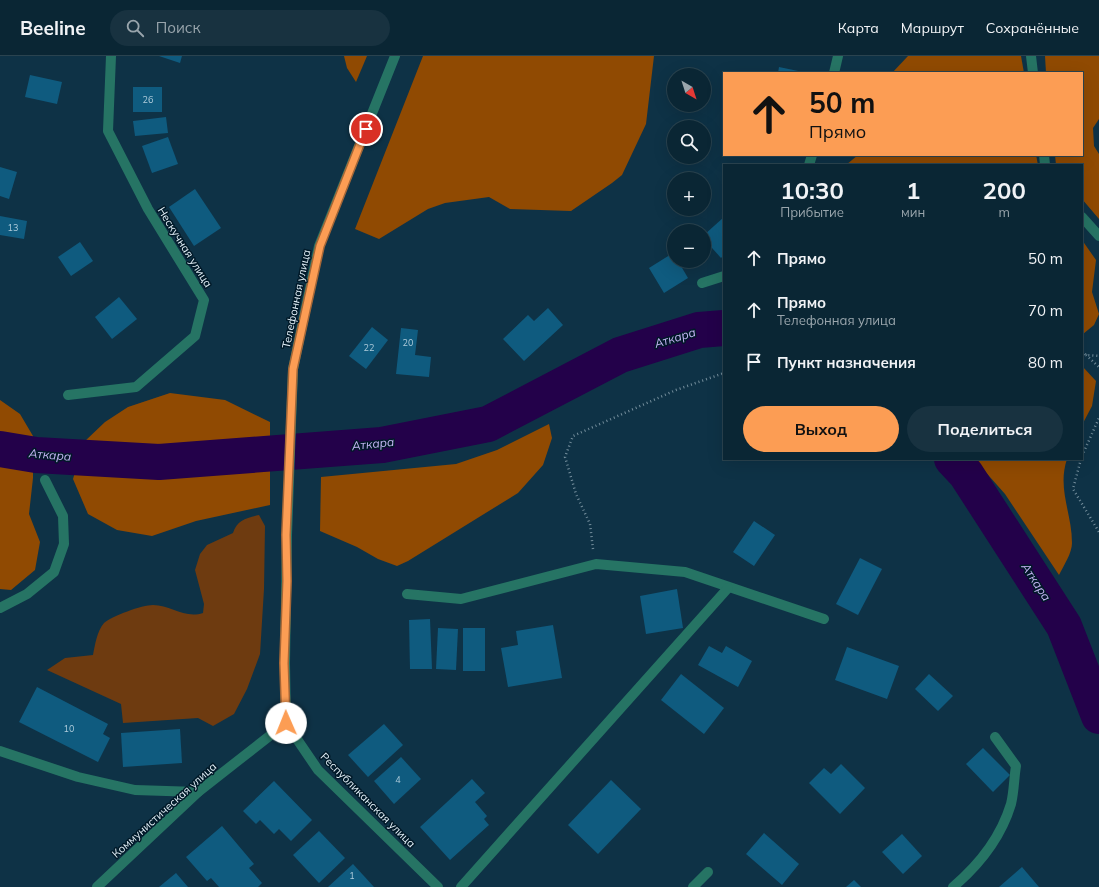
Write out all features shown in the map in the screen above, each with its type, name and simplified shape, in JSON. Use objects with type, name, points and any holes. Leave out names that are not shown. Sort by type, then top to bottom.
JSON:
[{"type":"street","name":"Нескучная улица","points":[[68,395],[136,386],[195,336],[204,300],[148,209],[108,131],[111,56]]},
{"type":"street","name":"Телефонная улица","points":[[286,723],[284,663],[287,581],[286,535],[293,369],[320,246],[395,56]]},
{"type":"street","points":[[834,72],[838,56]]},
{"type":"street","points":[[1031,56],[1033,72]]},
{"type":"street","points":[[1083,218],[1099,236]]},
{"type":"street","points":[[702,283],[723,276]]},
{"type":"street","points":[[0,608],[27,594],[54,572],[64,544],[63,516],[45,480]]},
{"type":"street","points":[[407,594],[461,599],[596,564],[685,572],[728,588],[824,619]]},
{"type":"street","points":[[461,887],[728,588]]},
{"type":"street","name":"Коммунистическая улица","points":[[97,887],[198,792],[286,723]]},
{"type":"street","name":"Республиканская улица","points":[[286,723],[318,770],[438,887]]},
{"type":"street","points":[[953,887],[964,878],[992,846],[1011,803],[1016,766],[995,737]]},
{"type":"street","points":[[0,751],[78,777],[135,790],[198,792]]},
{"type":"street","points":[[694,887],[708,872]]},
{"type":"path","points":[[1083,352],[1099,367]]},
{"type":"path","points":[[1086,355],[1099,356]]},
{"type":"path","points":[[596,564],[590,524],[576,494],[565,457],[573,436],[676,390],[723,373]]},
{"type":"path","points":[[1083,454],[1099,418]]},
{"type":"path","points":[[1080,460],[1073,489],[1099,532]]},
{"type":"shaded area","points":[[344,56],[367,56],[356,82],[347,68]]},
{"type":"shaded area","points":[[423,56],[654,56],[646,124],[622,175],[571,211],[510,209],[489,197],[445,203],[428,209],[379,239],[355,229]]},
{"type":"shaded area","points":[[908,56],[1021,56],[1024,72],[893,72]]},
{"type":"shaded area","points":[[1045,56],[1099,56],[1099,119],[1093,128],[1094,146],[1099,154],[1099,219],[1083,200],[1083,164],[1056,164],[1055,156],[1083,156],[1083,72],[1046,72]]},
{"type":"shaded area","points":[[857,156],[1036,156],[1038,164],[847,164]]},
{"type":"shaded area","points":[[1083,241],[1096,260],[1092,292],[1099,314],[1094,325],[1083,334]]},
{"type":"shaded area","points":[[1083,367],[1096,381],[1092,406],[1083,423]]},
{"type":"shaded area","points":[[170,393],[225,400],[270,422],[270,505],[196,521],[152,536],[117,530],[88,514],[73,479],[84,442],[105,422],[128,407]]},
{"type":"shaded area","points":[[0,400],[20,414],[33,436],[33,478],[29,514],[40,542],[35,570],[11,590],[0,589]]},
{"type":"shaded area","points":[[549,424],[552,438],[543,465],[518,493],[408,561],[397,566],[378,559],[357,547],[320,531],[321,477],[456,464],[497,450]]},
{"type":"shaded area","points":[[975,460],[1067,460],[1064,470],[1064,491],[1072,547],[1059,575],[1005,494]]},
{"type":"shaded area","points":[[259,515],[265,526],[264,589],[260,654],[247,689],[234,714],[213,726],[198,718],[123,723],[121,704],[47,670],[65,658],[93,655],[98,634],[104,623],[127,611],[153,605],[190,614],[203,613],[204,604],[195,570],[200,554],[207,545],[233,533],[237,525],[243,520]]},
{"type":"building","points":[[159,56],[182,56],[180,63]]},
{"type":"building","points":[[779,67],[803,72],[778,72]]},
{"type":"building","points":[[30,75],[62,82],[57,104],[25,97]]},
{"type":"building","points":[[133,87],[162,87],[162,112],[133,112]]},
{"type":"building","points":[[166,117],[168,133],[135,136],[133,121]]},
{"type":"building","points":[[168,137],[178,164],[152,173],[142,146]]},
{"type":"building","points":[[0,167],[17,172],[9,199],[0,196]]},
{"type":"building","points":[[195,189],[221,228],[194,246],[169,207]]},
{"type":"building","points":[[0,216],[27,221],[24,239],[0,235]]},
{"type":"building","points":[[723,218],[723,256],[721,258],[711,247],[711,229]]},
{"type":"building","points":[[80,242],[93,261],[71,276],[58,257]]},
{"type":"building","points":[[667,257],[667,268],[682,268],[688,278],[664,293],[649,268]]},
{"type":"building","points":[[119,297],[137,319],[112,339],[95,317]]},
{"type":"building","points":[[548,308],[563,325],[524,361],[503,339],[528,315],[534,321]]},
{"type":"building","points":[[372,327],[388,340],[366,369],[349,356]]},
{"type":"building","points":[[401,328],[418,330],[415,355],[431,357],[429,377],[396,374]]},
{"type":"building","points":[[754,521],[775,535],[754,566],[733,552]]},
{"type":"building","points":[[860,558],[882,569],[858,615],[836,604]]},
{"type":"building","points":[[677,589],[683,628],[646,634],[640,596]]},
{"type":"building","points":[[430,619],[432,669],[410,669],[409,620]]},
{"type":"building","points":[[553,625],[562,678],[508,687],[501,648],[518,645],[516,631]]},
{"type":"building","points":[[438,628],[458,629],[456,670],[436,669]]},
{"type":"building","points":[[463,628],[485,628],[485,671],[463,671]]},
{"type":"building","points":[[709,646],[722,653],[726,646],[752,661],[738,687],[698,665]]},
{"type":"building","points":[[847,647],[899,666],[887,699],[835,680]]},
{"type":"building","points":[[681,674],[724,708],[704,734],[661,700]]},
{"type":"building","points":[[929,674],[953,696],[938,711],[915,689]]},
{"type":"building","points":[[37,687],[108,724],[103,734],[110,738],[98,762],[19,722]]},
{"type":"building","points":[[384,724],[403,745],[368,777],[348,755]]},
{"type":"building","points":[[180,729],[182,763],[123,767],[121,733]]},
{"type":"building","points":[[983,748],[1010,775],[993,792],[966,764]]},
{"type":"building","points":[[401,757],[421,779],[394,804],[374,781]]},
{"type":"building","points":[[841,764],[865,788],[840,814],[809,783],[824,768],[831,774]]},
{"type":"building","points":[[472,779],[485,793],[475,802],[487,816],[484,819],[489,825],[450,860],[420,827]]},
{"type":"building","points":[[611,780],[641,809],[598,854],[568,825]]},
{"type":"building","points":[[274,781],[312,820],[291,841],[279,829],[274,834],[260,820],[256,824],[243,811]]},
{"type":"building","points":[[222,826],[254,864],[249,868],[262,883],[258,887],[219,887],[211,878],[207,881],[186,857]]},
{"type":"building","points":[[319,831],[345,858],[319,883],[293,855]]},
{"type":"building","points":[[764,833],[799,864],[782,885],[746,854]]},
{"type":"building","points":[[902,834],[922,856],[903,874],[882,852]]},
{"type":"building","points":[[353,864],[374,887],[328,887]]},
{"type":"building","points":[[1022,867],[1039,887],[999,887]]},
{"type":"building","points":[[176,873],[188,887],[159,887]]},
{"type":"building","points":[[854,880],[861,887],[846,887]]},
{"type":"waterway","name":"Аткара","points":[[0,449],[36,455],[159,462],[382,445],[488,424],[620,355],[699,330],[723,328]]},
{"type":"waterway","name":"Аткара","points":[[953,460],[966,474],[1064,626],[1099,716]]},
{"type":"route","points":[[286,723],[284,663],[287,581],[286,535],[293,369],[320,246],[366,129]]}]
